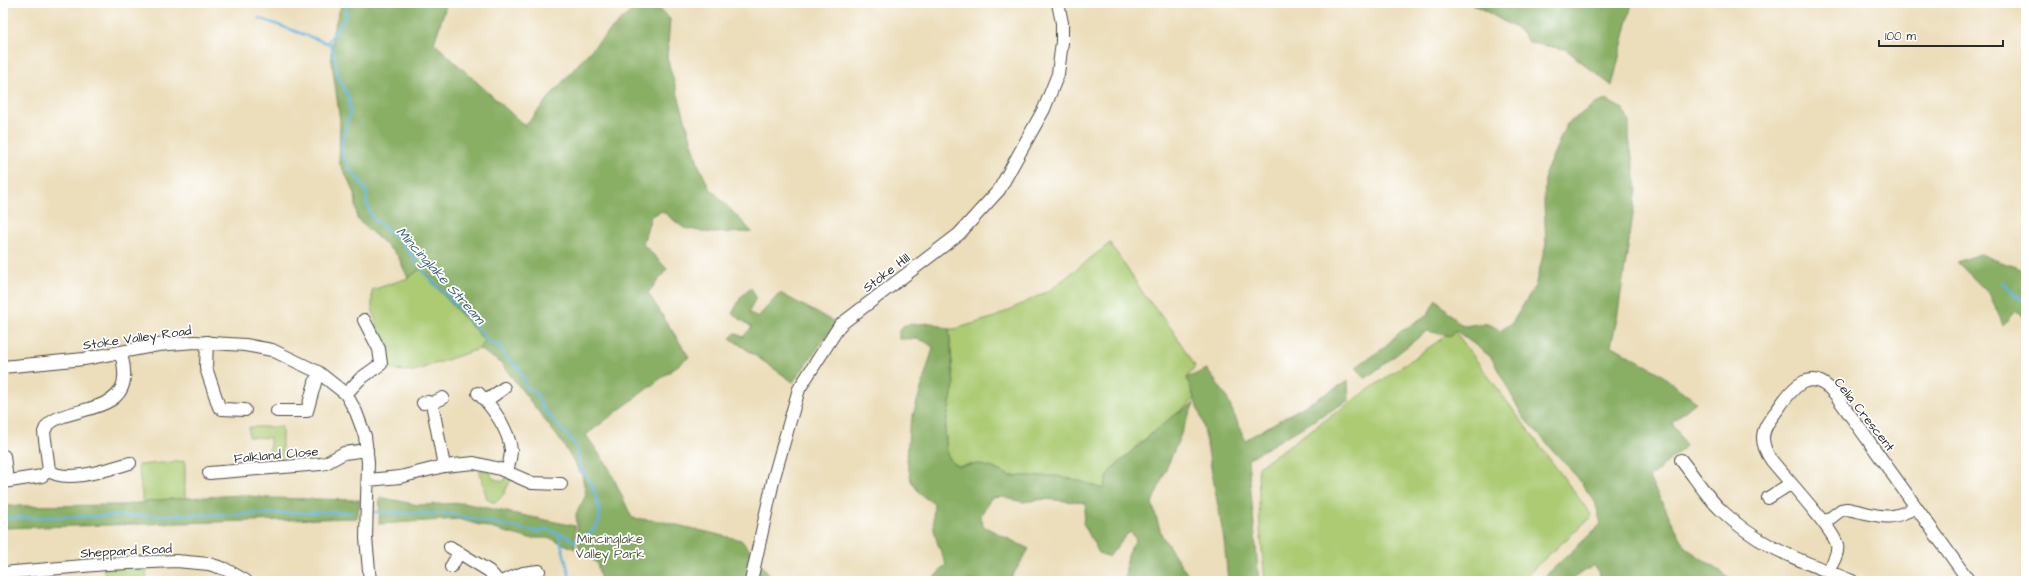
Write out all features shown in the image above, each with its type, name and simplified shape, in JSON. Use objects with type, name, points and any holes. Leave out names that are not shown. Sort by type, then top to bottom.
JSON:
[{"type":"street","name":"Stoke Hill","points":[[751,581],[774,477],[799,389],[840,325],[959,234],[999,190],[1044,109],[1058,74],[1062,42],[1062,23],[1058,3]]},
{"type":"street","points":[[346,394],[360,379],[381,364],[379,348],[364,320]]},
{"type":"street","points":[[206,342],[206,368],[219,407],[222,409],[246,410]]},
{"type":"street","name":"Stoke Valley Road","points":[[3,367],[64,362],[175,343],[206,342],[245,345],[272,350],[318,372],[346,394],[362,428],[367,450],[368,480],[366,538],[370,581]]},
{"type":"street","points":[[120,352],[124,372],[121,389],[114,399],[88,410],[54,420],[44,429],[49,470],[56,475],[68,476],[130,463]]},
{"type":"street","points":[[277,410],[307,411],[318,372]]},
{"type":"street","name":"Celia Crescent","points":[[1828,571],[1837,546],[1824,523],[1790,484],[1766,452],[1763,434],[1789,393],[1798,384],[1818,380],[1827,385],[1835,394],[1969,581]]},
{"type":"street","points":[[504,388],[482,397],[507,434],[511,449],[507,471]]},
{"type":"street","points":[[443,398],[427,403],[444,466]]},
{"type":"street","name":"Falkland Close","points":[[209,473],[321,464],[326,463],[344,453],[367,450]]},
{"type":"street","points":[[4,456],[5,482],[42,476],[49,470]]},
{"type":"street","points":[[1681,460],[1720,509],[1750,534],[1787,556],[1852,581]]},
{"type":"street","points":[[368,480],[400,476],[444,466],[474,463],[507,471],[532,483],[561,484]]},
{"type":"street","points":[[1768,498],[1790,484]]},
{"type":"street","points":[[1824,523],[1841,510],[1847,509],[1893,518],[1902,516],[1916,507]]},
{"type":"street","points":[[451,567],[454,550],[489,571],[498,581]]},
{"type":"street","name":"Sheppard Road","points":[[3,573],[106,564],[176,561],[209,564],[225,569],[246,581]]},
{"type":"street","points":[[503,581],[535,574]]},
{"type":"green space","name":"Mincinglake Valley Park","points":[[342,3],[447,3],[434,43],[525,126],[607,33],[638,5],[661,10],[670,19],[667,58],[699,166],[709,187],[752,232],[710,233],[684,228],[662,211],[651,216],[643,244],[667,269],[648,293],[689,357],[586,435],[609,468],[632,518],[660,521],[741,540],[769,574],[767,581],[601,581],[597,563],[579,550],[576,514],[586,495],[582,475],[561,441],[501,363],[479,349],[485,341],[421,269],[408,278],[398,256],[357,219],[355,193],[339,162],[340,121],[331,55],[333,31]]},
{"type":"green space","points":[[1471,3],[1632,3],[1612,86],[1565,49],[1530,43],[1519,30]]},
{"type":"green space","points":[[1606,100],[1623,109],[1629,122],[1629,138],[1637,189],[1617,319],[1611,345],[1658,372],[1696,402],[1672,422],[1686,446],[1649,478],[1686,548],[1735,581],[1603,581],[1594,565],[1570,581],[1540,581],[1601,524],[1595,502],[1577,477],[1523,417],[1491,357],[1455,330],[1450,336],[1427,331],[1365,379],[1356,367],[1382,349],[1400,332],[1428,314],[1436,299],[1459,323],[1466,326],[1488,324],[1500,331],[1512,323],[1535,286],[1546,244],[1544,204],[1545,174],[1566,125],[1593,105]]},
{"type":"green space","points":[[1110,243],[1145,296],[1171,328],[1195,366],[1187,378],[1195,399],[1140,443],[1110,471],[1103,489],[1080,481],[1057,476],[1010,476],[993,468],[979,464],[958,466],[952,462],[947,454],[945,428],[954,385],[949,329],[955,329],[995,317],[1050,290]]},
{"type":"green space","points":[[1980,254],[2026,271],[2026,319],[2015,311],[2003,325],[1990,295],[1957,262]]},
{"type":"green space","points":[[420,269],[485,341],[479,349],[414,371],[384,370],[381,343],[372,308],[372,290],[408,278]]},
{"type":"green space","points":[[751,288],[756,297],[749,312],[757,318],[780,293],[836,323],[793,382],[730,338],[735,333],[743,337],[752,327],[732,314],[741,297]]},
{"type":"green space","points":[[932,323],[949,329],[954,385],[945,428],[947,454],[952,462],[958,466],[979,464],[993,468],[1010,476],[1057,476],[1080,481],[1103,489],[1110,471],[1169,419],[1194,403],[1152,503],[1162,536],[1192,581],[1125,581],[1128,555],[1136,540],[1131,532],[1126,535],[1109,557],[1099,553],[1083,523],[1086,503],[1045,499],[1023,502],[1002,497],[991,498],[981,515],[983,526],[1029,549],[1009,581],[931,581],[946,564],[935,535],[933,521],[934,504],[921,495],[911,481],[907,459],[909,429],[933,348],[922,340],[899,339],[899,330],[904,325]]},
{"type":"green space","points":[[1454,330],[1592,516],[1520,581],[1265,581],[1260,529],[1258,467]]},
{"type":"green space","points":[[1207,369],[1226,396],[1245,440],[1348,381],[1349,400],[1248,459],[1259,581],[1228,581],[1224,540],[1203,423],[1187,378]]},
{"type":"green space","points":[[249,427],[282,427],[282,461],[270,461],[270,438],[249,437]]},
{"type":"green space","points":[[185,461],[185,499],[143,502],[138,465]]},
{"type":"green space","points":[[479,469],[491,473],[492,478],[503,482],[507,476],[512,478],[503,495],[495,503],[487,499]]},
{"type":"green space","points":[[241,495],[269,498],[360,500],[357,518],[3,528],[3,506],[123,505],[167,499]]},
{"type":"green space","points":[[380,497],[418,505],[463,503],[575,526],[575,549],[550,538],[527,538],[458,519],[379,524]]},
{"type":"green space","points":[[146,566],[147,581],[107,581],[103,567]]},
{"type":"waterway","name":"Mincinglake Stream","points":[[346,3],[346,17],[327,43],[331,44],[338,75],[349,99],[350,113],[342,139],[343,154],[349,168],[366,190],[367,204],[372,217],[402,243],[424,272],[480,331],[488,342],[501,347],[504,355],[519,368],[527,388],[537,394],[543,409],[576,445],[582,472],[589,480],[595,494],[600,516],[595,528],[586,538]]},
{"type":"waterway","points":[[259,18],[327,43]]},
{"type":"waterway","points":[[2001,282],[2026,303]]},
{"type":"waterway","points":[[3,518],[352,512]]},
{"type":"waterway","points":[[374,512],[449,514],[538,532],[546,529],[560,534]]},
{"type":"waterway","name":"Mincinglake Stream","points":[[571,581],[559,536],[560,534],[566,535],[573,541],[580,540]]}]
